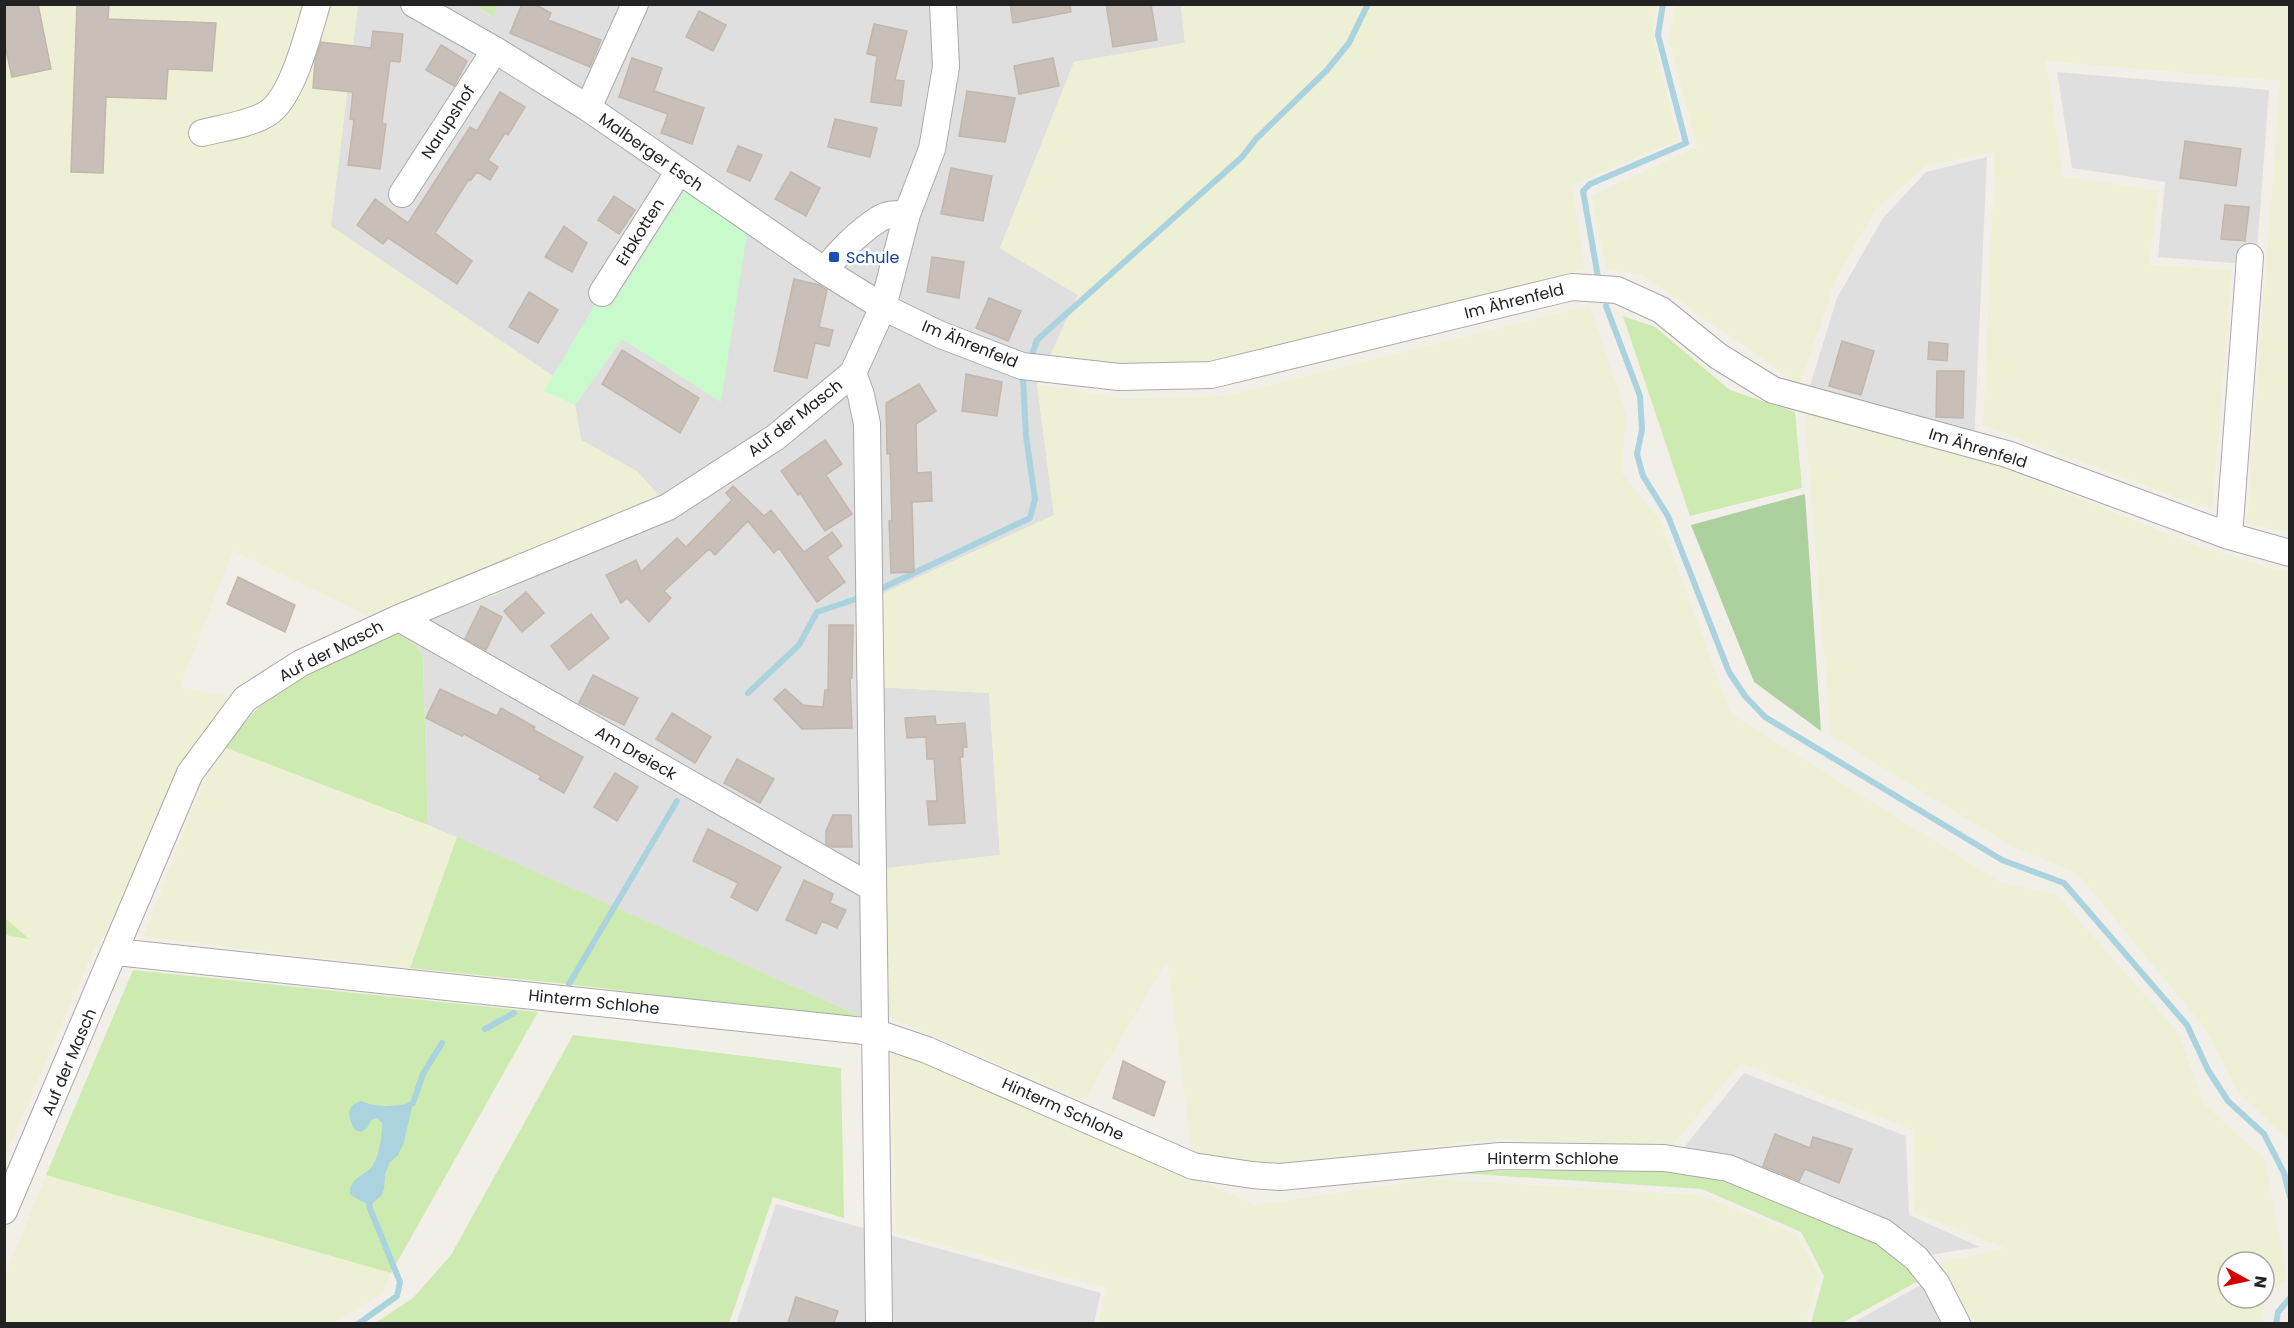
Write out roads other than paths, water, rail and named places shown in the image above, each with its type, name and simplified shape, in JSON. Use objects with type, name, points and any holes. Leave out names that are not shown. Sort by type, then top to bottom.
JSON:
[{"type":"street","points":[[202,133],[262,116],[276,107],[292,79],[317,4]]},
{"type":"street","name":"Malberger Esch","points":[[414,4],[495,50],[588,108],[825,271],[883,308]]},
{"type":"street","points":[[588,108],[634,4]]},
{"type":"street","points":[[879,1323],[867,424],[861,395],[853,373],[883,308],[907,214],[932,149],[946,67],[943,4]]},
{"type":"street","name":"Narupshof","points":[[402,194],[495,50]]},
{"type":"street","name":"Erbkotten","points":[[602,293],[679,171]]},
{"type":"street","points":[[825,271],[834,257],[880,218],[892,214],[907,214]]},
{"type":"street","points":[[2229,536],[2250,257]]},
{"type":"street","name":"Im Ährenfeld","points":[[883,308],[941,335],[1031,367],[1119,377],[1211,375],[1572,287],[1617,290],[1661,310],[1718,356],[1773,390],[2007,454],[2229,536],[2289,553]]},
{"type":"street","name":"Auf der Masch","points":[[4,1211],[116,952],[190,773],[245,699],[301,663],[399,618],[668,507],[776,437],[853,373]]},
{"type":"street","name":"Am Dreieck","points":[[399,618],[873,888]]},
{"type":"street","name":"Hinterm Schlohe","points":[[116,952],[874,1032],[927,1050],[1193,1166],[1252,1175],[1280,1177],[1500,1156],[1664,1158],[1728,1168],[1883,1232],[1916,1258],[1936,1283],[1957,1323]]},
{"type":"water","points":[[361,1101],[381,1106],[413,1103],[404,1142],[398,1155],[390,1162],[385,1174],[384,1189],[381,1196],[369,1206],[350,1194],[350,1188],[373,1165],[380,1144],[382,1123],[377,1118],[371,1120],[367,1128],[361,1132],[355,1130],[349,1113],[352,1106]]},
{"type":"waterway","points":[[1030,360],[1037,340],[1242,157],[1256,139],[1327,70],[1349,43],[1368,4]]},
{"type":"waterway","points":[[1598,277],[1583,191],[1590,184],[1686,143],[1658,35],[1663,4]]},
{"type":"waterway","points":[[1606,306],[1640,396],[1642,430],[1637,454],[1643,476],[1668,516],[1729,672],[1745,696],[1765,717],[2002,860],[2064,883],[2187,1025],[2208,1070],[2228,1101],[2264,1134],[2284,1173],[2290,1197]]},
{"type":"waterway","points":[[874,592],[1030,518],[1035,499],[1026,436],[1023,378],[1025,372]]},
{"type":"waterway","points":[[748,693],[799,645],[817,612],[862,597]]},
{"type":"waterway","points":[[569,984],[677,801]]},
{"type":"waterway","points":[[485,1029],[514,1013]]},
{"type":"waterway","points":[[406,1107],[413,1103],[423,1074],[442,1043]]},
{"type":"waterway","points":[[358,1324],[397,1296],[400,1282],[369,1206],[371,1198]]},
{"type":"waterway","points":[[2276,1324],[2278,1312],[2290,1298]]},
{"type":"place","name":"Schule","points":[[834,257]]}]
